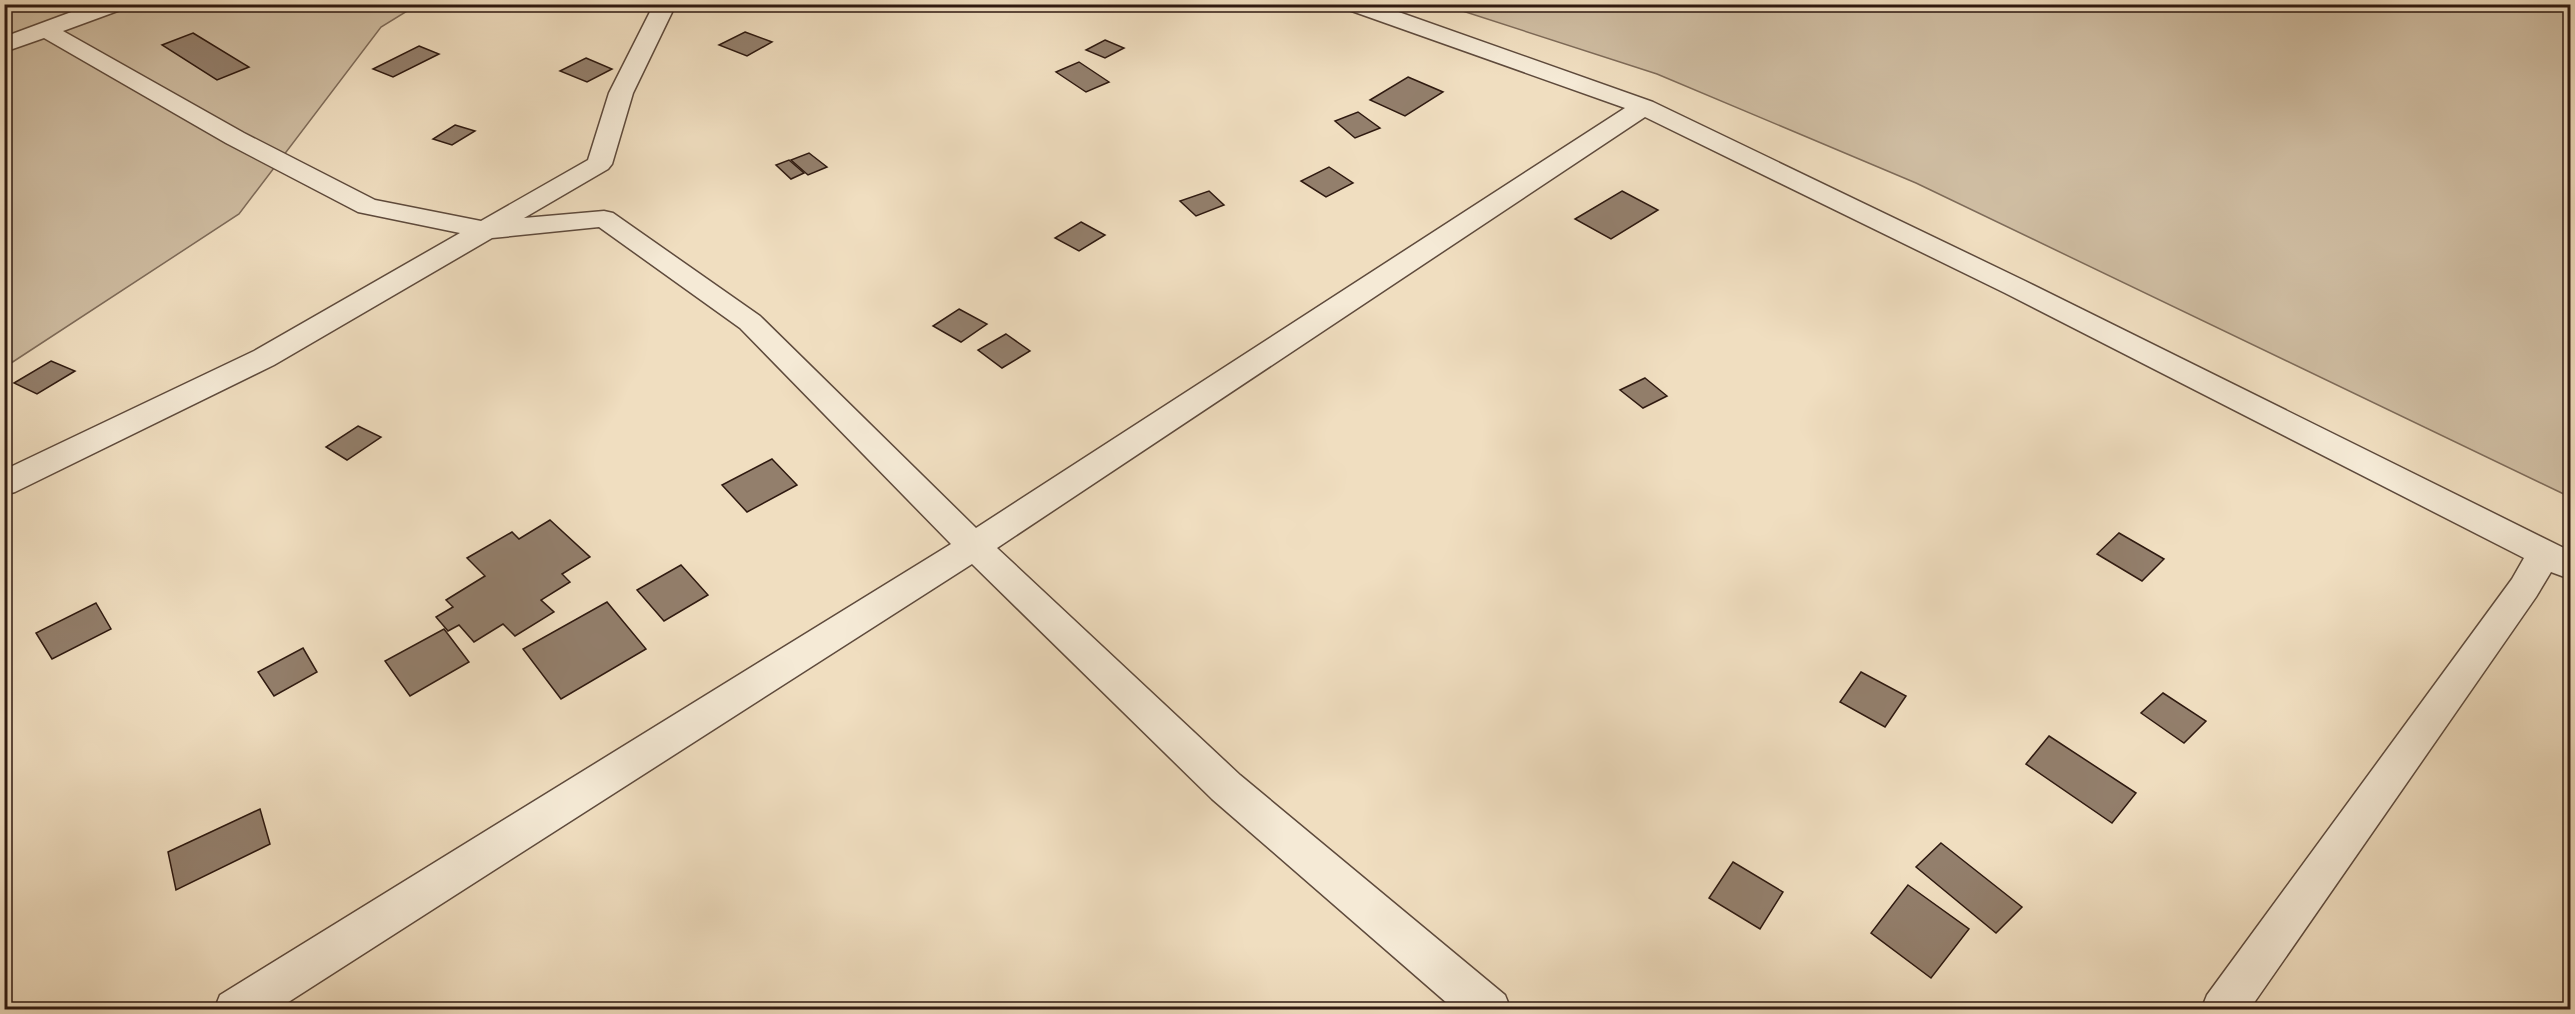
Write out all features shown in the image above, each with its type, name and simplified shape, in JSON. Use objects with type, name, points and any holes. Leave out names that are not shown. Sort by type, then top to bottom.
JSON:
[{"type":"street","points":[[4,45],[115,4]]},
{"type":"street","points":[[4,484],[264,358],[599,164],[621,93],[665,4]]},
{"type":"street","points":[[1354,4],[1644,107],[2015,287],[2558,560],[2524,588],[2223,1010]]},
{"type":"street","points":[[46,30],[235,138],[367,206],[486,230],[604,219],[750,322],[974,546],[1226,787],[1489,1010]]},
{"type":"street","points":[[236,1010],[974,546],[1644,107]]},
{"type":"shaded area","points":[[5,5],[417,5],[381,27],[239,214],[5,367]]},
{"type":"shaded area","points":[[1444,5],[2570,5],[2570,497],[1916,183],[1657,74]]},
{"type":"building","points":[[745,32],[772,42],[747,56],[719,45]]},
{"type":"building","points":[[193,33],[249,67],[217,80],[162,45]]},
{"type":"building","points":[[1105,40],[1124,48],[1105,58],[1086,50]]},
{"type":"building","points":[[419,46],[439,54],[393,77],[373,69]]},
{"type":"building","points":[[586,58],[612,69],[587,82],[560,71]]},
{"type":"building","points":[[1079,62],[1109,82],[1086,92],[1056,72]]},
{"type":"building","points":[[1408,77],[1443,92],[1405,116],[1370,100]]},
{"type":"building","points":[[1358,112],[1380,128],[1355,138],[1335,121]]},
{"type":"building","points":[[455,125],[475,131],[452,145],[433,139]]},
{"type":"building","points":[[809,153],[827,167],[808,175],[791,160]]},
{"type":"building","points":[[789,160],[804,173],[791,179],[776,165]]},
{"type":"building","points":[[1329,167],[1353,183],[1326,197],[1301,181]]},
{"type":"building","points":[[1209,191],[1224,205],[1196,216],[1180,201]]},
{"type":"building","points":[[1622,191],[1658,210],[1611,239],[1575,219]]},
{"type":"building","points":[[1081,222],[1105,235],[1079,251],[1055,238]]},
{"type":"building","points":[[959,309],[987,324],[961,342],[933,326]]},
{"type":"building","points":[[1006,334],[1030,351],[1002,368],[978,350]]},
{"type":"building","points":[[51,361],[75,371],[37,394],[14,383]]},
{"type":"building","points":[[1645,378],[1667,396],[1643,408],[1620,390]]},
{"type":"building","points":[[358,426],[381,437],[347,460],[326,447]]},
{"type":"building","points":[[772,459],[797,485],[747,512],[722,485]]},
{"type":"building","points":[[550,520],[590,557],[562,574],[570,582],[541,600],[554,612],[515,636],[503,624],[474,642],[459,625],[448,631],[436,617],[453,607],[446,600],[485,576],[467,558],[512,532],[519,539]]},
{"type":"building","points":[[2119,533],[2164,559],[2142,581],[2097,554]]},
{"type":"building","points":[[681,565],[708,595],[664,621],[637,590]]},
{"type":"building","points":[[607,602],[646,649],[561,699],[523,649]]},
{"type":"building","points":[[96,603],[111,629],[52,659],[36,633]]},
{"type":"building","points":[[444,629],[469,662],[410,696],[385,661]]},
{"type":"building","points":[[303,648],[317,672],[274,696],[258,672]]},
{"type":"building","points":[[1861,672],[1906,696],[1885,727],[1840,702]]},
{"type":"building","points":[[2163,693],[2206,721],[2184,743],[2141,713]]},
{"type":"building","points":[[2049,736],[2136,793],[2112,823],[2026,764]]},
{"type":"building","points":[[260,809],[270,844],[176,890],[168,852]]},
{"type":"building","points":[[1941,843],[2022,907],[1996,933],[1916,867]]},
{"type":"building","points":[[1733,862],[1783,892],[1760,929],[1709,898]]},
{"type":"building","points":[[1908,885],[1969,929],[1931,978],[1871,933]]}]
